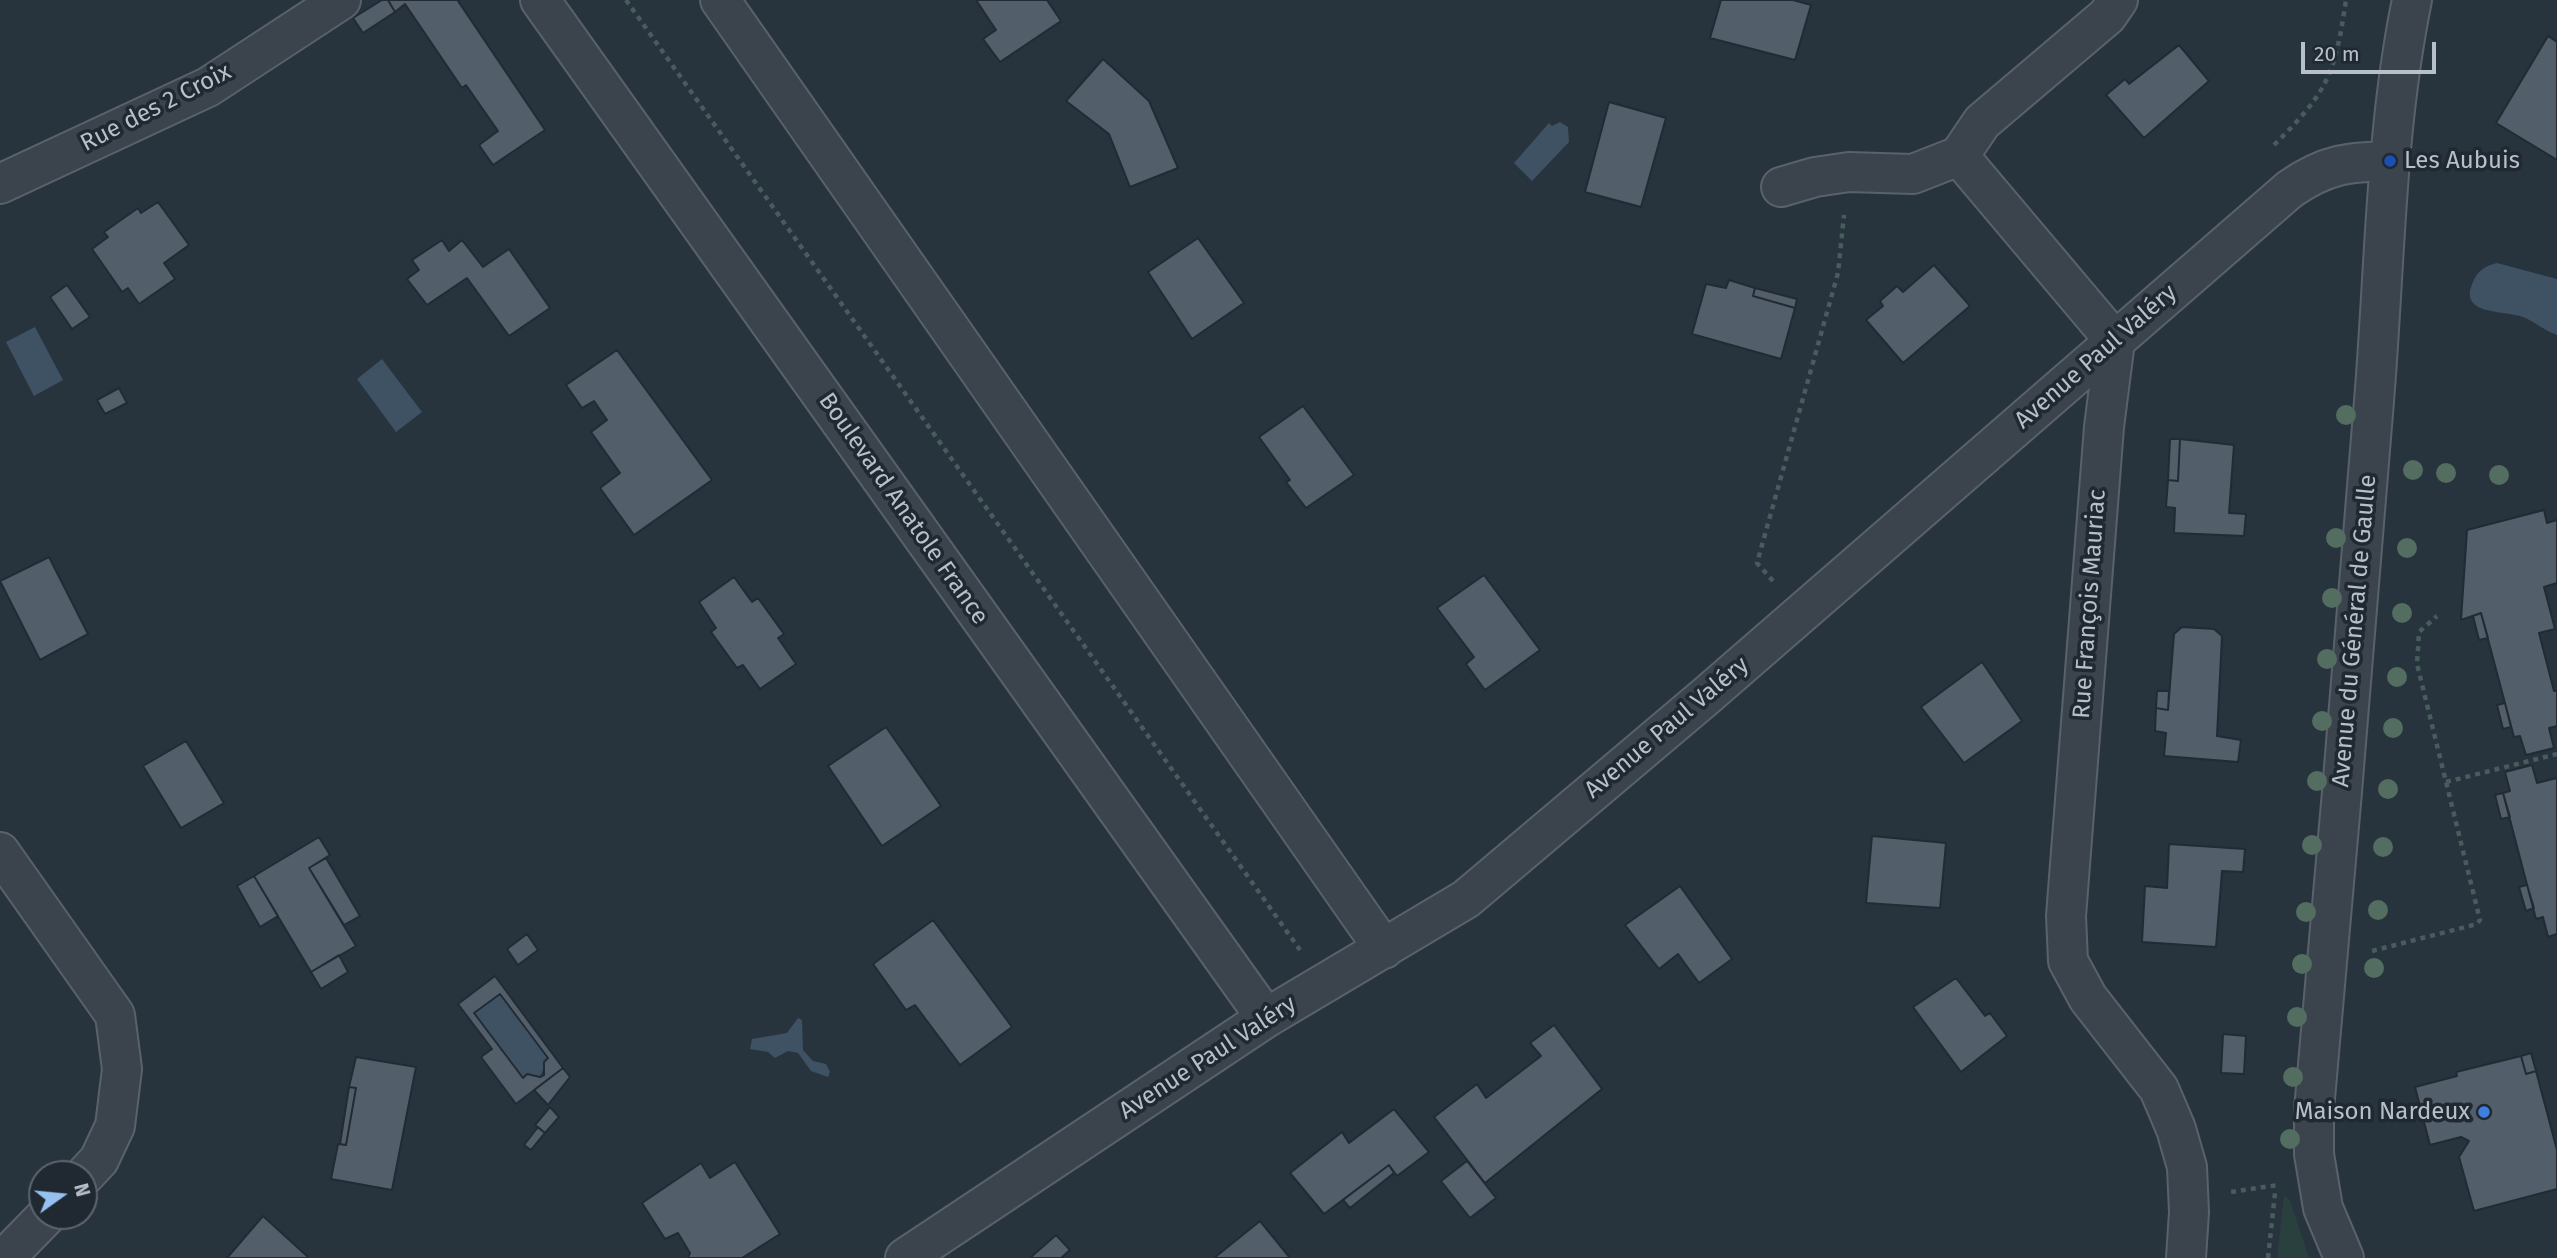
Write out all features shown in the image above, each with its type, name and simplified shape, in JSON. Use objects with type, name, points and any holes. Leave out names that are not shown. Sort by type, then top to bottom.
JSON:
[{"type":"street","name":"Rue des 2 Croix","points":[[0,184],[208,87],[341,0]]},
{"type":"street","name":"Boulevard Anatole France","points":[[540,0],[1266,1018]]},
{"type":"street","points":[[720,0],[1384,949]]},
{"type":"street","points":[[1782,187],[1815,177],[1849,172],[1913,174],[1959,156],[1982,122],[2107,16],[2118,0]]},
{"type":"street","name":"Avenue du Général de Gaulle","points":[[2344,1258],[2323,1208],[2314,1154],[2314,1110],[2373,412],[2390,161],[2403,42],[2412,0]]},
{"type":"street","points":[[1959,156],[2115,341]]},
{"type":"street","name":"Avenue Paul Valéry","points":[[905,1258],[1266,1018],[1466,899],[2290,189],[2313,173],[2349,162],[2390,161]]},
{"type":"street","name":"Rue François Mauriac","points":[[2115,341],[2103,441],[2069,874],[2067,961],[2088,998],[2159,1089],[2187,1167],[2189,1198],[2186,1258]]},
{"type":"street","points":[[0,852],[115,1015],[122,1069],[115,1126],[98,1161]]},
{"type":"street","points":[[5,1258],[32,1230]]},
{"type":"path","points":[[626,0],[1325,984]]},
{"type":"path","points":[[2269,149],[2319,97],[2338,53],[2346,0]]},
{"type":"path","points":[[1801,613],[1757,563],[1838,273],[1849,172]]},
{"type":"path","points":[[2360,954],[2477,924],[2480,920],[2417,664],[2419,632],[2437,616]]},
{"type":"path","points":[[2446,782],[2557,754]]},
{"type":"path","points":[[2268,1258],[2276,1185]]},
{"type":"path","points":[[2189,1198],[2284,1185]]},
{"type":"green space","points":[[2284,1196],[2290,1200],[2309,1258],[2277,1258]]},
{"type":"water","points":[[1560,122],[1568,127],[1569,142],[1532,181],[1514,163],[1549,123],[1552,126]]},
{"type":"water","points":[[2497,263],[2557,279],[2557,335],[2523,317],[2485,310],[2472,301],[2470,293],[2477,274],[2485,267]]},
{"type":"water","points":[[35,327],[63,380],[34,396],[6,342]]},
{"type":"water","points":[[382,359],[422,412],[396,432],[357,379]]},
{"type":"water","points":[[500,994],[548,1058],[540,1077],[523,1078],[474,1013]]},
{"type":"water","points":[[798,1018],[802,1020],[803,1050],[813,1061],[826,1064],[830,1072],[828,1077],[811,1071],[798,1053],[788,1051],[775,1058],[768,1052],[750,1049],[752,1039],[787,1033]]},
{"type":"building","points":[[382,0],[388,0],[395,12],[363,33],[353,18]]},
{"type":"building","points":[[388,0],[460,0],[458,1],[545,130],[493,165],[479,145],[498,131],[466,85],[462,88],[405,4],[395,12]]},
{"type":"building","points":[[976,0],[1047,0],[1061,21],[1000,62],[983,39],[996,30]]},
{"type":"building","points":[[1721,0],[1793,0],[1811,5],[1795,60],[1710,38]]},
{"type":"building","points":[[2548,36],[2557,42],[2557,160],[2496,123]]},
{"type":"building","points":[[2179,45],[2209,81],[2144,138],[2106,95],[2125,79],[2129,84]]},
{"type":"building","points":[[1103,59],[1149,101],[1178,168],[1130,187],[1109,134],[1066,101]]},
{"type":"building","points":[[1609,102],[1666,118],[1641,207],[1585,192]]},
{"type":"building","points":[[158,202],[189,245],[164,263],[175,279],[139,304],[128,288],[122,292],[92,249],[108,237],[104,232],[138,208],[141,213]]},
{"type":"building","points":[[1198,238],[1244,303],[1192,339],[1148,272]]},
{"type":"building","points":[[442,240],[449,251],[462,240],[483,267],[509,249],[550,308],[509,336],[467,278],[427,305],[407,279],[419,270],[412,260]]},
{"type":"building","points":[[1934,265],[1970,306],[1903,363],[1866,320],[1883,306],[1880,301],[1897,286],[1903,292]]},
{"type":"building","points":[[1729,280],[1755,288],[1753,296],[1795,308],[1781,359],[1692,334],[1706,284],[1726,288]]},
{"type":"building","points":[[67,285],[90,317],[72,329],[50,297]]},
{"type":"building","points":[[1755,288],[1797,299],[1795,308],[1753,296]]},
{"type":"building","points":[[617,350],[712,480],[634,535],[600,488],[620,473],[591,432],[607,420],[594,401],[582,408],[566,385]]},
{"type":"building","points":[[119,388],[127,403],[105,414],[97,400]]},
{"type":"building","points":[[1303,406],[1354,475],[1306,508],[1286,482],[1290,480],[1259,437]]},
{"type":"building","points":[[2170,439],[2180,439],[2178,481],[2168,480]]},
{"type":"building","points":[[2180,439],[2234,445],[2229,513],[2246,514],[2244,536],[2174,533],[2175,508],[2166,507],[2168,480],[2178,481]]},
{"type":"building","points":[[2544,510],[2547,523],[2557,520],[2557,583],[2544,587],[2555,629],[2539,633],[2554,691],[2557,690],[2557,726],[2549,728],[2554,748],[2526,755],[2520,736],[2514,737],[2481,613],[2461,620],[2467,530]]},
{"type":"building","points":[[49,557],[88,634],[40,660],[0,581]]},
{"type":"building","points":[[1484,575],[1540,650],[1485,690],[1466,664],[1474,657],[1437,608]]},
{"type":"building","points":[[734,577],[752,602],[758,598],[784,634],[778,638],[796,664],[760,689],[743,665],[737,668],[711,632],[716,628],[699,602]]},
{"type":"building","points":[[2481,613],[2488,638],[2479,640],[2473,616]]},
{"type":"building","points":[[2182,627],[2214,629],[2222,636],[2217,736],[2241,740],[2238,762],[2164,756],[2166,733],[2155,731],[2156,708],[2168,710],[2174,634]]},
{"type":"building","points":[[1982,662],[2022,721],[1964,763],[1921,707]]},
{"type":"building","points":[[2157,691],[2169,691],[2168,710],[2156,708]]},
{"type":"building","points":[[2505,703],[2511,727],[2503,729],[2497,705]]},
{"type":"building","points":[[886,727],[941,806],[882,846],[828,766]]},
{"type":"building","points":[[186,741],[224,803],[181,828],[143,766]]},
{"type":"building","points":[[2532,765],[2537,783],[2557,778],[2557,934],[2548,937],[2543,917],[2536,919],[2503,793],[2510,791],[2505,772]]},
{"type":"building","points":[[2503,793],[2510,817],[2501,819],[2495,795]]},
{"type":"building","points":[[1872,836],[1946,843],[1940,908],[1866,903]]},
{"type":"building","points":[[319,837],[330,855],[309,868],[356,946],[311,972],[254,876]]},
{"type":"building","points":[[2169,844],[2245,849],[2243,872],[2222,871],[2216,947],[2142,942],[2145,886],[2167,888]]},
{"type":"building","points":[[326,858],[360,916],[344,925],[309,868]]},
{"type":"building","points":[[254,876],[278,916],[260,927],[237,886]]},
{"type":"building","points":[[2527,885],[2534,908],[2526,911],[2519,887]]},
{"type":"building","points":[[1680,886],[1732,959],[1699,983],[1678,954],[1659,969],[1625,925]]},
{"type":"building","points":[[933,920],[1012,1027],[960,1065],[915,1005],[906,1010],[873,964]]},
{"type":"building","points":[[527,934],[538,950],[518,965],[507,949]]},
{"type":"building","points":[[339,955],[348,972],[321,989],[311,972]]},
{"type":"building","points":[[495,976],[563,1068],[516,1104],[481,1057],[492,1049],[458,1004]],"holes":[[[500,994],[548,1058],[544,1062],[544,1075],[540,1077],[527,1074],[523,1078],[474,1013]]]},
{"type":"building","points":[[1956,978],[1985,1016],[1990,1013],[2007,1036],[1961,1072],[1913,1007]]},
{"type":"building","points":[[1554,1025],[1602,1089],[1485,1183],[1434,1117],[1477,1084],[1486,1098],[1541,1056],[1530,1043]]},
{"type":"building","points":[[2223,1034],[2246,1036],[2244,1074],[2221,1073]]},
{"type":"building","points":[[2531,1053],[2536,1071],[2526,1074],[2521,1056]]},
{"type":"building","name":"Maison Nardeux","points":[[2521,1056],[2526,1074],[2536,1071],[2557,1150],[2557,1189],[2474,1211],[2459,1157],[2469,1141],[2461,1137],[2430,1145],[2415,1087],[2457,1076],[2456,1072]]},
{"type":"building","points":[[356,1057],[416,1067],[392,1190],[331,1179],[338,1144],[346,1145],[356,1088],[349,1087]]},
{"type":"building","points":[[563,1068],[570,1077],[548,1105],[534,1090]]},
{"type":"building","points":[[349,1087],[356,1088],[346,1145],[340,1144]]},
{"type":"building","points":[[550,1107],[559,1117],[545,1133],[535,1125]]},
{"type":"building","points":[[1394,1109],[1429,1152],[1397,1176],[1389,1165],[1324,1214],[1290,1173],[1342,1132],[1349,1143]]},
{"type":"building","points":[[538,1127],[545,1133],[531,1150],[524,1145]]},
{"type":"building","points":[[1467,1161],[1496,1198],[1470,1218],[1441,1181]]},
{"type":"building","points":[[735,1162],[780,1234],[742,1258],[688,1258],[690,1253],[678,1233],[665,1239],[642,1203],[701,1163],[710,1178]]},
{"type":"building","points":[[1389,1165],[1394,1173],[1350,1208],[1343,1200]]},
{"type":"building","points":[[263,1216],[308,1257],[227,1258]]},
{"type":"building","points":[[1260,1221],[1290,1258],[1214,1258]]},
{"type":"building","points":[[1056,1235],[1070,1250],[1061,1258],[1030,1258]]},
{"type":"place","name":"Les Aubuis","points":[[2390,161]]},
{"type":"place","name":"Maison Nardeux","points":[[2484,1112]]}]
